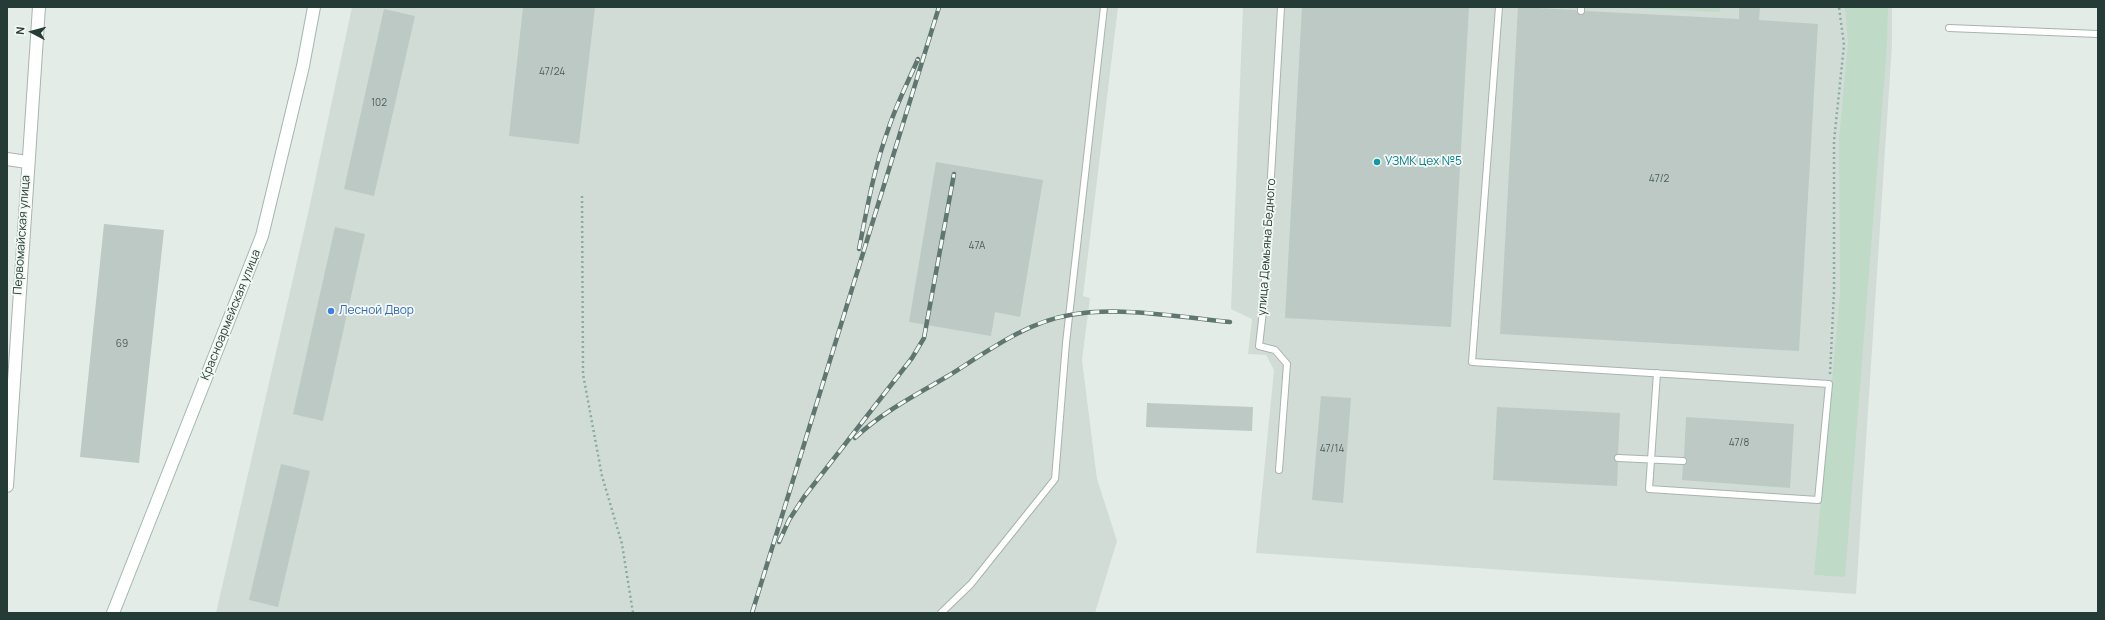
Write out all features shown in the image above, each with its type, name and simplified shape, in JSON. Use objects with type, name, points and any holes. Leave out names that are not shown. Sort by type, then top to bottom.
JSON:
[{"type":"street","name":"Первомайская улица","points":[[7,486],[12,313],[27,162],[38,7]]},
{"type":"street","name":"Красноармейская улица","points":[[113,613],[262,236],[303,66],[314,7]]},
{"type":"street","points":[[7,159],[27,162]]},
{"type":"lane","points":[[940,613],[972,584],[1055,479],[1067,336],[1104,7]]},
{"type":"lane","name":"улица Демьяна Бедного","points":[[1279,470],[1287,364],[1275,350],[1260,346],[1281,7]]},
{"type":"lane","points":[[1499,7],[1472,362],[1657,373],[1829,384],[1818,500],[1649,489],[1657,373]]},
{"type":"lane","points":[[1949,28],[2098,34]]},
{"type":"lane","points":[[1618,458],[1683,462]]},
{"type":"path","points":[[1829,384],[1834,292],[1834,141],[1844,44],[1839,7]]},
{"type":"path","points":[[582,196],[583,374],[602,476],[622,544],[633,613]]},
{"type":"shaded area","points":[[352,7],[1118,7],[1083,296],[1090,298],[1082,360],[1097,479],[1117,541],[1095,613],[216,613],[309,209]]},
{"type":"shaded area","points":[[1243,7],[1892,7],[1892,44],[1856,594],[1256,553],[1274,370],[1266,355],[1248,354],[1252,319],[1231,309]]},
{"type":"green space","points":[[1611,7],[1720,7],[1720,12]]},
{"type":"green space","points":[[1845,7],[1888,7],[1887,45],[1845,577],[1814,575],[1840,294],[1839,139],[1848,43]]},
{"type":"building","points":[[523,7],[595,7],[579,144],[509,136]]},
{"type":"building","name":"УЗМК цех №5","points":[[1302,7],[1469,7],[1451,327],[1285,318]]},
{"type":"building","points":[[1518,7],[1576,10],[1581,15],[1586,11],[1739,19],[1739,7],[1760,7],[1759,20],[1818,24],[1799,351],[1500,334]]},
{"type":"building","points":[[384,9],[415,16],[374,196],[344,189]]},
{"type":"building","points":[[936,162],[1043,180],[1020,317],[995,312],[991,336],[909,322]]},
{"type":"building","points":[[104,224],[164,230],[139,463],[80,457]]},
{"type":"building","points":[[335,227],[365,234],[323,421],[293,414]]},
{"type":"building","points":[[1321,396],[1351,398],[1343,503],[1312,500]]},
{"type":"building","points":[[1147,403],[1253,407],[1252,431],[1146,427]]},
{"type":"building","points":[[1497,407],[1620,413],[1618,454],[1614,457],[1618,462],[1617,486],[1493,480]]},
{"type":"building","points":[[1686,417],[1794,424],[1790,488],[1682,480],[1683,465],[1687,462],[1684,457]]},
{"type":"building","points":[[281,464],[310,471],[278,607],[249,600]]},
{"type":"railway","points":[[752,613],[939,7]]},
{"type":"railway","points":[[859,249],[871,189],[883,144],[918,59]]},
{"type":"railway","points":[[779,542],[789,520],[804,497],[912,358],[924,338],[954,174]]},
{"type":"railway","points":[[855,438],[888,412],[991,348],[1022,331],[1054,319],[1070,315],[1089,313],[1129,312],[1230,322]]},
{"type":"place","name":"УЗМК цех №5","points":[[1377,162]]},
{"type":"place","name":"Лесной Двор","points":[[331,311]]}]
